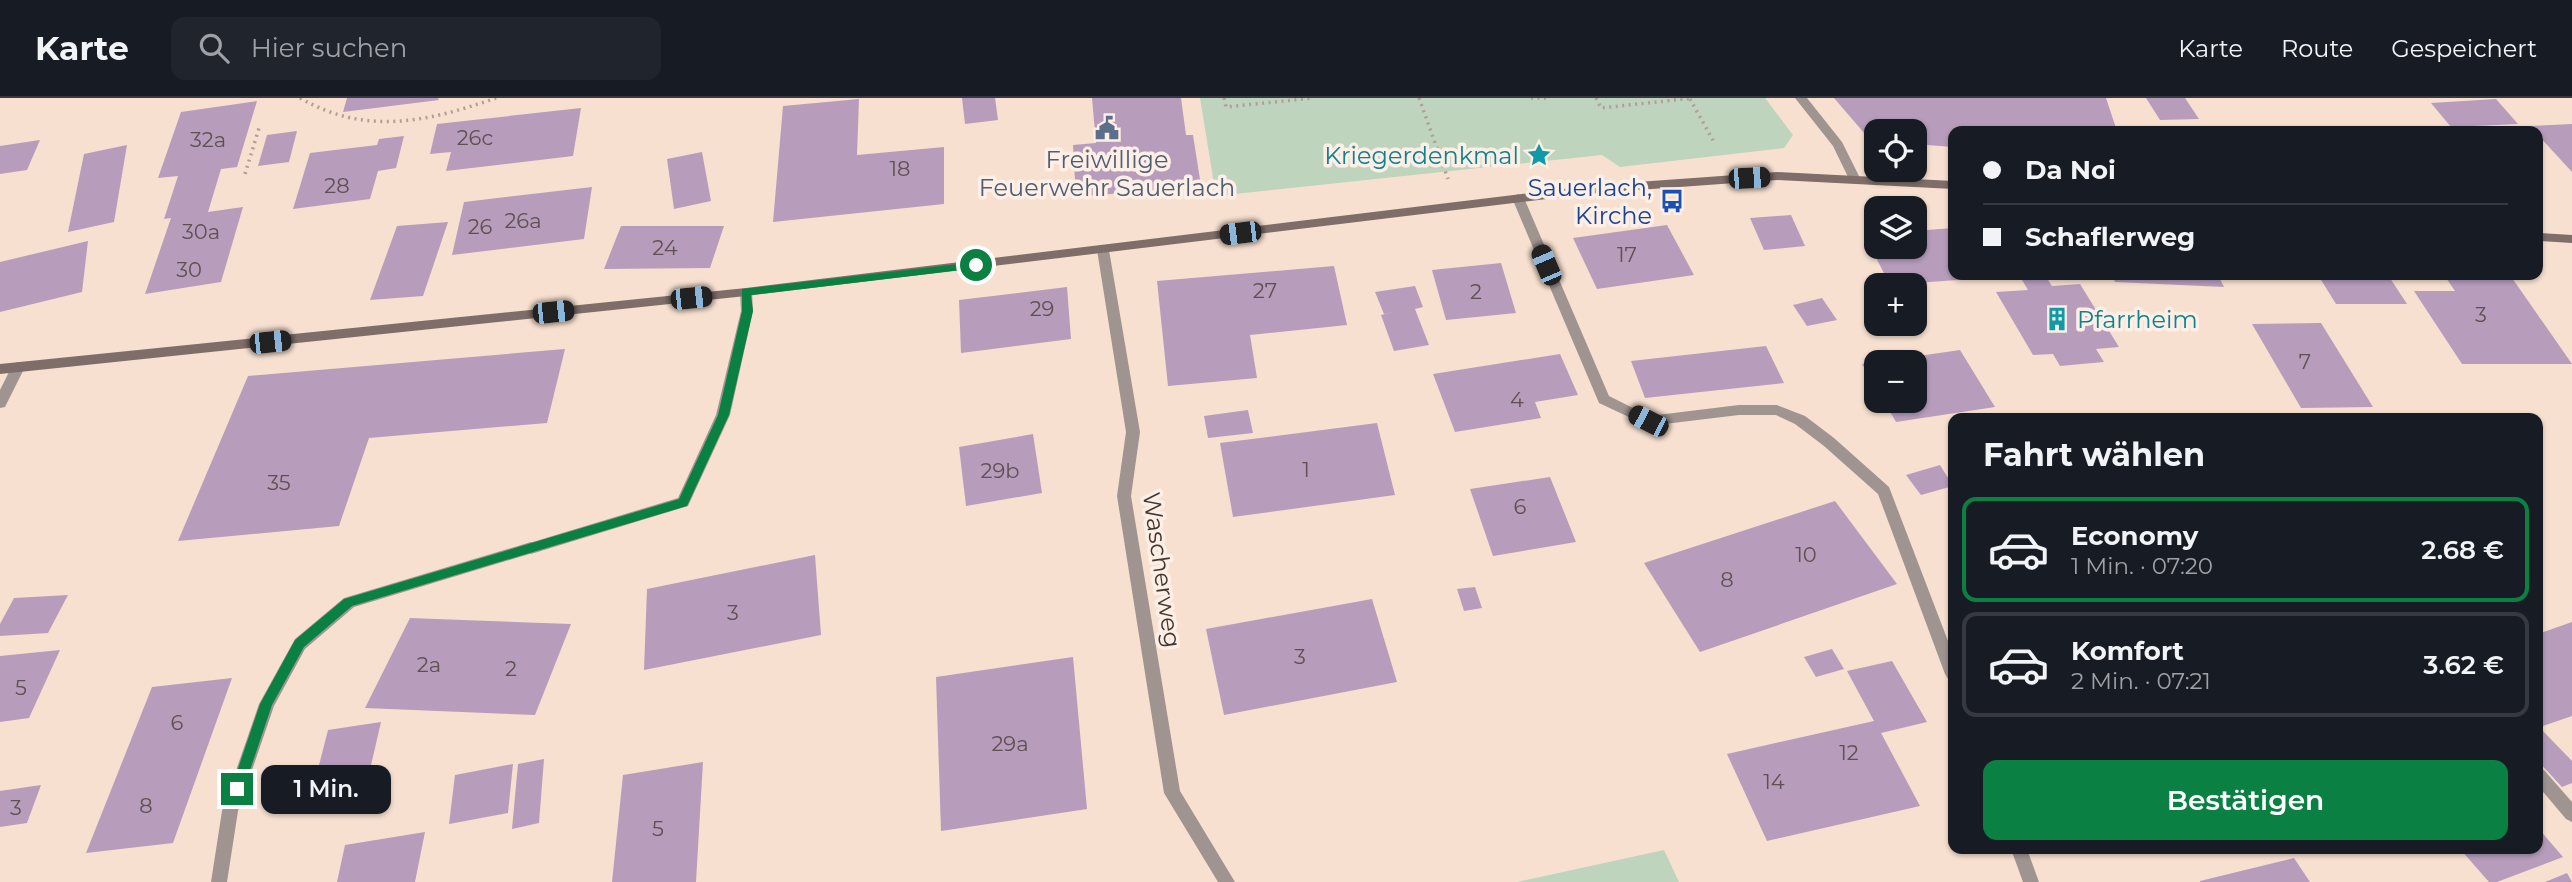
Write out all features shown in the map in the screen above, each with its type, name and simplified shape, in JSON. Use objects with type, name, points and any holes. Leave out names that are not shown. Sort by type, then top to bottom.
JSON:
[{"type":"main road","points":[[0,369],[746,292],[1518,198],[1667,183],[1777,176],[1948,185]]},
{"type":"main road","points":[[2543,237],[2572,239]]},
{"type":"street","points":[[1801,98],[1838,145],[1854,178]]},
{"type":"street","points":[[1518,198],[1604,399],[1648,421],[1739,410],[1777,410],[1800,420],[1884,491],[1948,661]]},
{"type":"street","name":"Wascherweg","points":[[1103,250],[1133,432],[1124,496],[1172,793],[1227,882]]},
{"type":"street","points":[[219,882],[230,811],[267,704],[300,644],[348,602],[683,502],[723,415],[747,311],[746,292]]},
{"type":"street","points":[[0,404],[18,367]]},
{"type":"street","points":[[2543,781],[2572,814]]},
{"type":"street","points":[[2021,854],[2031,882]]},
{"type":"path","points":[[300,98],[317,110],[366,122],[416,122],[496,98]]},
{"type":"path","points":[[1224,98],[1226,107],[1312,98]]},
{"type":"path","points":[[1419,98],[1445,172]]},
{"type":"path","points":[[1531,98],[1548,98]]},
{"type":"path","points":[[1596,98],[1601,108],[1691,98],[1714,142]]},
{"type":"path","points":[[245,174],[260,125]]},
{"type":"green space","points":[[1200,98],[1765,98],[1793,135],[1784,148],[1620,167],[1602,155],[1216,196]]},
{"type":"green space","points":[[1664,850],[1679,882],[1517,882]]},
{"type":"building","points":[[347,98],[438,98],[439,100],[343,112]]},
{"type":"building","points":[[962,98],[995,98],[998,120],[965,124]]},
{"type":"building","points":[[1092,98],[1181,98],[1186,135],[1193,135],[1201,186],[1076,197],[1073,145],[1096,143]]},
{"type":"building","points":[[1834,98],[2106,98],[2115,126],[1948,126],[1948,147],[1927,145],[1927,119],[1864,119],[1864,133]]},
{"type":"building","points":[[2146,98],[2185,98],[2199,119],[2160,120]]},
{"type":"building","points":[[859,99],[857,155],[944,147],[944,204],[773,222],[783,106]]},
{"type":"building","points":[[2496,99],[2518,124],[2450,126],[2431,103]]},
{"type":"building","points":[[257,101],[237,167],[221,169],[208,212],[243,207],[221,282],[145,294],[171,218],[164,219],[178,176],[158,178],[181,112]]},
{"type":"building","points":[[581,108],[573,156],[446,171],[451,152],[430,154],[437,124]]},
{"type":"building","points":[[2572,124],[2572,172],[2543,140],[2543,126],[2529,126]]},
{"type":"building","points":[[297,131],[289,162],[258,166],[267,135]]},
{"type":"building","points":[[404,136],[396,168],[378,171],[370,199],[293,209],[310,153],[377,145],[379,139]]},
{"type":"building","points":[[40,140],[27,170],[0,174],[0,146]]},
{"type":"building","points":[[127,145],[114,222],[68,232],[84,154]]},
{"type":"building","points":[[702,152],[711,201],[674,209],[667,159]]},
{"type":"building","points":[[592,187],[584,239],[452,255],[464,202]]},
{"type":"building","points":[[1791,215],[1805,246],[1764,250],[1750,218]]},
{"type":"building","points":[[448,222],[423,296],[370,300],[397,226]]},
{"type":"building","points":[[1667,225],[1694,275],[1597,289],[1573,238]]},
{"type":"building","points":[[621,226],[724,226],[710,268],[604,269]]},
{"type":"building","points":[[1948,228],[1948,280],[1957,280],[1927,282],[1927,273],[1884,273],[1877,259],[1927,259],[1927,230]]},
{"type":"building","points":[[88,241],[82,292],[0,312],[0,262]]},
{"type":"building","points":[[1501,263],[1516,313],[1446,320],[1432,270]]},
{"type":"building","points":[[1334,266],[1347,325],[1250,335],[1257,378],[1168,386],[1157,281]]},
{"type":"building","name":"Pfarrheim","points":[[2022,280],[2048,280],[2052,286],[2080,284],[2119,347],[2096,349],[2104,362],[2060,366],[2053,354],[2033,355],[1996,292],[2028,290]]},
{"type":"building","points":[[2114,280],[2220,280],[2224,287]]},
{"type":"building","points":[[2321,280],[2391,280],[2407,304],[2336,304]]},
{"type":"building","points":[[2447,280],[2513,280],[2572,364],[2462,364],[2414,291],[2455,291]]},
{"type":"building","points":[[1415,286],[1423,307],[1415,309],[1429,345],[1394,351],[1381,315],[1397,311],[1384,314],[1375,292]]},
{"type":"building","points":[[1067,287],[1071,339],[961,353],[959,300]]},
{"type":"building","points":[[1822,298],[1837,320],[1807,326],[1793,305]]},
{"type":"building","points":[[2321,323],[2373,407],[2301,408],[2252,324]]},
{"type":"building","points":[[1766,346],[1784,383],[1645,398],[1631,361]]},
{"type":"building","points":[[565,349],[547,423],[369,438],[339,526],[178,541],[248,376]]},
{"type":"building","points":[[1960,350],[1995,407],[1948,413],[1896,422],[1891,413],[1927,413],[1927,355]]},
{"type":"building","points":[[1560,354],[1578,395],[1535,402],[1541,418],[1455,432],[1433,374]]},
{"type":"building","points":[[1248,410],[1253,433],[1208,438],[1204,416]]},
{"type":"building","points":[[1377,423],[1395,495],[1233,517],[1220,443]]},
{"type":"building","points":[[1033,434],[1042,493],[966,506],[959,447]]},
{"type":"building","points":[[1940,465],[1948,478],[1948,487],[1921,495],[1906,475]]},
{"type":"building","points":[[1550,477],[1576,542],[1493,556],[1470,489]]},
{"type":"building","points":[[1835,501],[1897,584],[1700,652],[1644,563]]},
{"type":"building","points":[[815,555],[821,635],[644,670],[647,589]]},
{"type":"building","points":[[1475,587],[1482,608],[1464,611],[1457,589]]},
{"type":"building","points":[[68,595],[48,633],[0,636],[0,624],[14,598]]},
{"type":"building","points":[[1372,599],[1397,682],[1224,715],[1206,629]]},
{"type":"building","points":[[410,618],[571,624],[535,715],[365,708]]},
{"type":"building","points":[[2572,622],[2572,716],[2543,726],[2543,632]]},
{"type":"building","points":[[1832,649],[1844,669],[1816,677],[1804,657]]},
{"type":"building","points":[[60,650],[29,718],[0,722],[0,656]]},
{"type":"building","points":[[1073,657],[1087,809],[941,831],[936,677]]},
{"type":"building","points":[[1892,661],[1927,722],[1881,733],[1920,806],[1767,841],[1727,754],[1874,721],[1847,671]]},
{"type":"building","points":[[232,678],[173,843],[86,853],[152,687]]},
{"type":"building","points":[[381,722],[363,800],[308,808],[328,730]]},
{"type":"building","points":[[2543,731],[2572,761],[2572,783],[2562,787],[2543,766]]},
{"type":"building","points":[[544,759],[539,823],[512,829],[518,764]]},
{"type":"building","points":[[703,762],[696,882],[612,882],[623,775]]},
{"type":"building","points":[[513,764],[508,813],[449,824],[455,775]]},
{"type":"building","points":[[41,785],[27,823],[0,827],[0,791]]},
{"type":"building","points":[[425,832],[415,882],[337,882],[345,845]]},
{"type":"building","points":[[2543,834],[2563,857],[2497,882],[2489,882],[2464,854],[2543,854]]},
{"type":"building","points":[[2294,858],[2310,882],[2200,882],[2200,881]]},
{"type":"building","points":[[2567,873],[2572,882],[2545,882]]},
{"type":"place","name":"Freiwillige Feuerwehr Sauerlach","points":[[1107,128]]},
{"type":"place","name":"Kriegerdenkmal","points":[[1539,155]]},
{"type":"place","name":"Sauerlach, Kirche","points":[[1672,201]]},
{"type":"place","name":"Pfarrheim","points":[[2057,319]]},
{"type":"route","points":[[237,789],[267,704],[300,644],[348,602],[683,502],[723,415],[747,311],[746,292],[976,265]]}]
